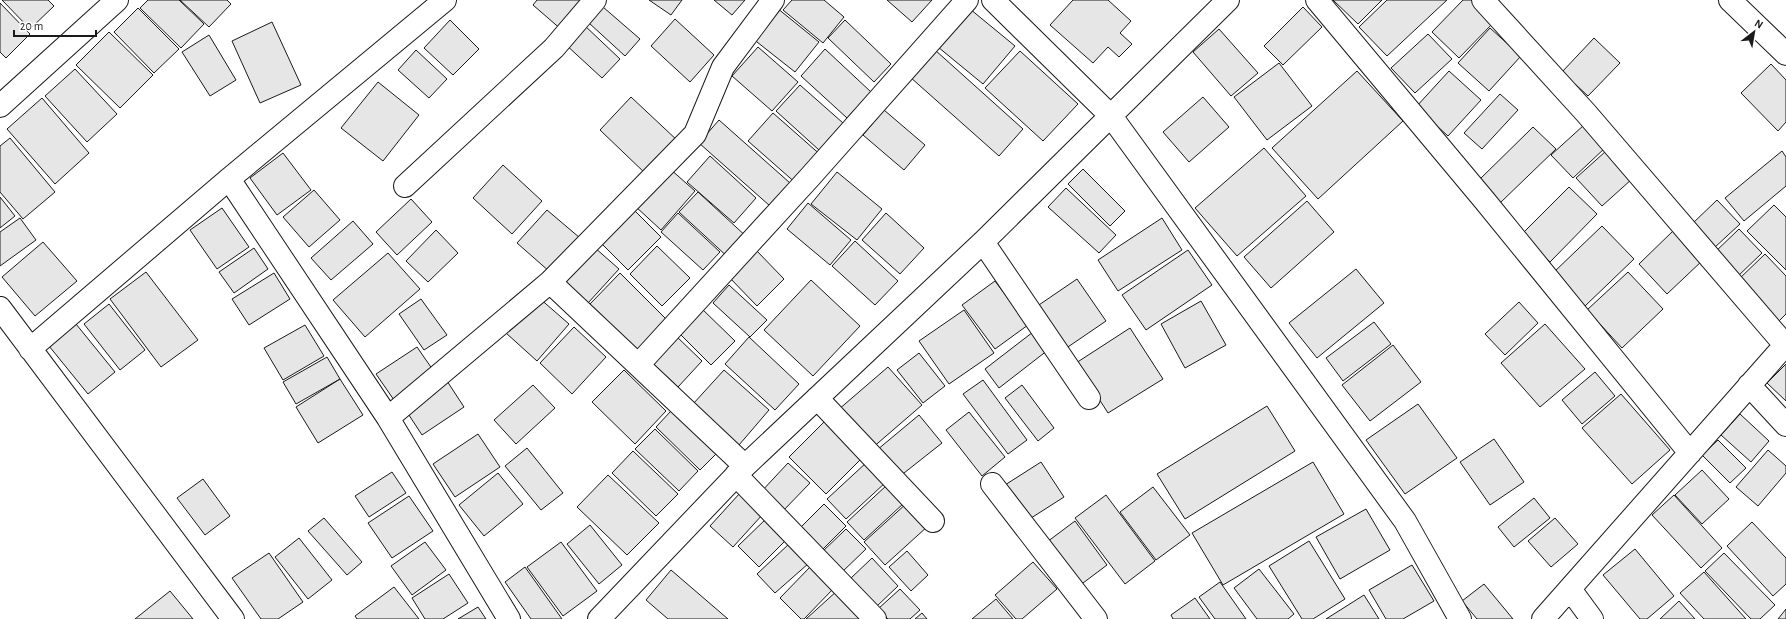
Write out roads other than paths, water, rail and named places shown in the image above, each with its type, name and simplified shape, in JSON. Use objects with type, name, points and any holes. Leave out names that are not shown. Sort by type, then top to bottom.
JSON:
[{"type":"street","points":[[0,106],[117,0]]},
{"type":"street","points":[[30,349],[229,180],[445,0]]},
{"type":"street","points":[[405,186],[554,48],[595,0]]},
{"type":"street","points":[[388,418],[550,282],[695,134],[723,67],[773,0]]},
{"type":"street","points":[[639,364],[810,177],[967,0]]},
{"type":"street","points":[[993,0],[1111,116],[1405,521],[1460,619]]},
{"type":"street","points":[[599,619],[741,470],[983,242],[1228,0]]},
{"type":"street","points":[[1317,0],[1485,201],[1690,453]]},
{"type":"street","points":[[1483,0],[1586,113],[1785,345],[1543,619]]},
{"type":"street","points":[[1730,0],[1786,54]]},
{"type":"street","points":[[229,180],[388,418],[509,619]]},
{"type":"street","points":[[983,242],[1089,398]]},
{"type":"street","points":[[550,282],[639,364],[741,470],[875,619]]},
{"type":"street","points":[[0,308],[233,619]]},
{"type":"street","points":[[1750,385],[1786,425]]},
{"type":"street","points":[[818,398],[933,521]]},
{"type":"street","points":[[992,484],[1096,619]]},
{"type":"street","points":[[1570,589],[1592,619]]}]
